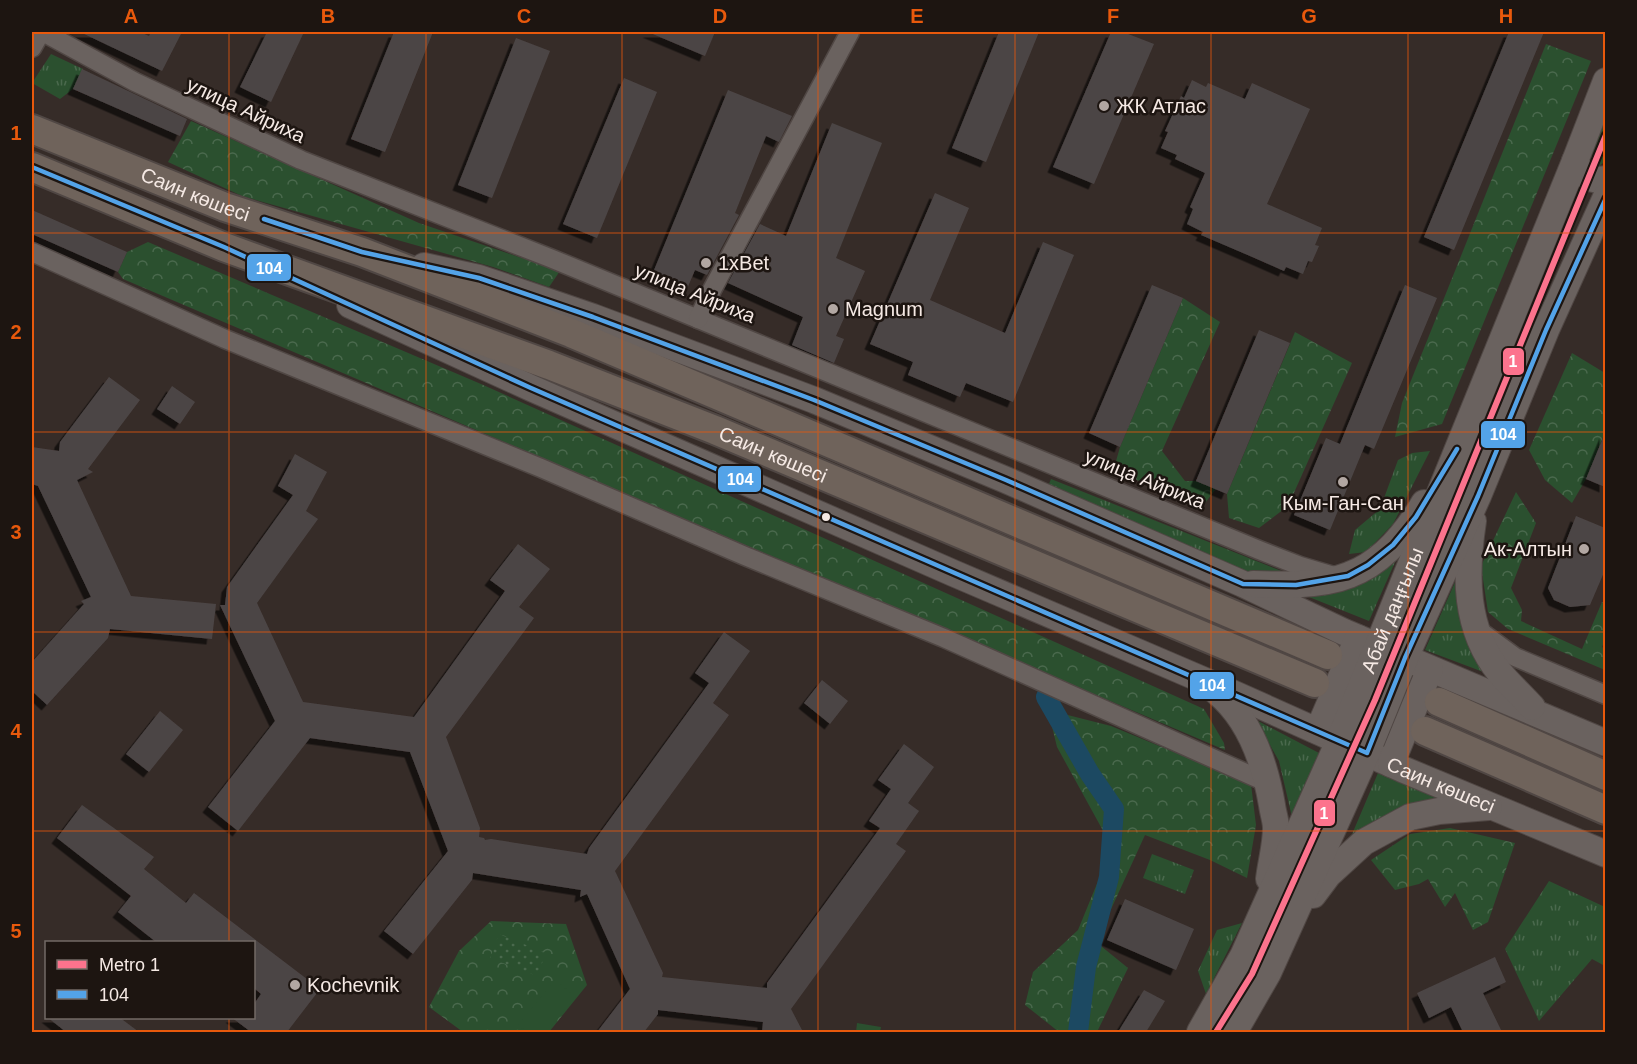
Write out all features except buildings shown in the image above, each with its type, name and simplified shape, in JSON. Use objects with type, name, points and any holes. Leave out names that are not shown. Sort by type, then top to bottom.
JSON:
[{"type":"main road","name":"Абай даңғылы","points":[[1328,736],[1368,642],[1457,449],[1575,161],[1605,81]]},
{"type":"main road","name":"Саин көшесі","points":[[32,129],[225,207],[362,252],[581,337],[1328,655]]},
{"type":"main road","points":[[1575,161],[1580,171],[1588,179],[1597,181],[1605,179]]},
{"type":"main road","name":"Саин көшесі","points":[[32,167],[224,247],[541,393],[1391,764],[1605,854]]},
{"type":"main road","name":"Абай даңғылы","points":[[1234,1032],[1268,973],[1292,922],[1367,753],[1405,658],[1478,496],[1546,330],[1605,197]]},
{"type":"main road","name":"Саин көшесі","points":[[224,247],[549,365],[715,430],[1315,683]]},
{"type":"main road","name":"Саин көшесі","points":[[362,252],[479,278],[593,317],[814,400],[1006,480],[1243,584],[1368,642],[1605,743]]},
{"type":"main road","points":[[1243,584],[1296,585],[1348,576],[1368,565],[1393,545],[1416,517],[1457,449]]},
{"type":"main road","points":[[1478,496],[1470,561],[1469,597],[1474,626],[1486,652],[1500,672],[1539,714]]},
{"type":"main road","points":[[1391,764],[1430,669]]},
{"type":"main road","points":[[1203,680],[1229,702],[1242,719],[1254,743],[1268,783],[1276,828],[1267,904]]},
{"type":"main road","points":[[1439,702],[1605,776]]},
{"type":"main road","points":[[1425,731],[1605,810]]},
{"type":"main road","points":[[1200,1032],[1243,956],[1267,904],[1328,736]]},
{"type":"main road","points":[[1292,922],[1328,875],[1364,842],[1410,817],[1439,811],[1493,806]]},
{"type":"street","points":[[32,48],[42,32]]},
{"type":"street","name":"улица Айриха","points":[[42,32],[135,82],[302,160],[698,319],[1269,554],[1339,578]]},
{"type":"street","points":[[698,319],[850,32]]},
{"type":"street","points":[[32,252],[225,339],[944,638],[1268,783]]},
{"type":"street","points":[[814,400],[825,372]]},
{"type":"street","points":[[1474,626],[1515,657],[1605,695]]},
{"type":"green space","points":[[1546,44],[1591,61],[1442,424],[1395,437],[1402,403]]},
{"type":"green space","points":[[51,54],[83,69],[73,89],[60,99],[32,83]]},
{"type":"green space","points":[[1605,114],[1605,157],[1603,163],[1597,168],[1590,163],[1589,154]]},
{"type":"green space","points":[[191,121],[419,223],[560,271],[549,287],[493,267],[242,196],[168,162]]},
{"type":"green space","points":[[148,242],[481,384],[1204,709],[1224,743],[1225,750],[123,279],[118,272],[127,252]]},
{"type":"green space","points":[[1183,298],[1220,322],[1162,451],[1185,481],[1196,481],[1216,489],[1205,503],[1113,472],[1120,447]]},
{"type":"green space","points":[[1295,332],[1352,363],[1288,506],[1259,528],[1229,518],[1227,494]]},
{"type":"green space","points":[[1572,353],[1605,373],[1605,432],[1586,479],[1572,503],[1545,480],[1529,450]]},
{"type":"green space","points":[[1430,451],[1393,524],[1366,552],[1349,554],[1355,530],[1380,509],[1398,460],[1412,453]]},
{"type":"green space","points":[[1051,479],[1294,576],[1243,575],[1047,489]]},
{"type":"green space","points":[[1516,492],[1536,523],[1511,588],[1522,610],[1521,621],[1582,649],[1602,602],[1605,604],[1605,640],[1602,647],[1605,649],[1605,670],[1508,629],[1488,612],[1481,566]]},
{"type":"green space","points":[[1403,544],[1369,621],[1294,591]]},
{"type":"green space","points":[[1456,580],[1460,614],[1469,647],[1486,673],[1425,650]]},
{"type":"green space","points":[[1048,710],[1111,726],[1251,784],[1256,825],[1247,878],[1210,860],[1145,835],[1096,942],[1128,968],[1097,1032],[1059,1032],[1025,1005],[1033,972],[1078,930],[1112,847],[1057,747]]},
{"type":"green space","points":[[1256,720],[1319,753],[1292,817],[1279,761]]},
{"type":"green space","points":[[1378,773],[1442,799],[1391,812],[1350,839]]},
{"type":"green space","points":[[1450,828],[1515,843],[1488,922],[1473,930],[1455,893],[1445,907],[1428,879],[1419,884],[1395,890],[1371,860],[1410,834]]},
{"type":"green space","points":[[1152,854],[1194,870],[1185,894],[1143,878]]},
{"type":"green space","points":[[1549,881],[1605,907],[1605,966],[1592,959],[1539,1021],[1505,949]]},
{"type":"green space","points":[[491,921],[566,924],[587,985],[549,1032],[463,1032],[429,1007],[459,951]]},
{"type":"green space","points":[[1242,923],[1206,994],[1198,971],[1217,930]]},
{"type":"green space","points":[[499,934],[546,953],[537,976],[490,958]]},
{"type":"green space","points":[[555,980],[576,997],[546,1032],[527,1032],[518,1025]]},
{"type":"green space","points":[[857,1023],[881,1027],[880,1032],[856,1032]]},
{"type":"waterway","points":[[1046,697],[1090,774],[1114,809],[1109,877],[1086,967],[1078,1032]]},
{"type":"metro line","name":"1","points":[[1216,1032],[1252,974],[1375,700],[1606,135]]},
{"type":"transit line","name":"104","points":[[32,167],[224,247],[531,388],[1367,753],[1405,658],[1478,496],[1546,330],[1606,198]]},
{"type":"transit line","name":"104","points":[[264,219],[362,252],[479,278],[593,317],[814,400],[1006,480],[1243,584],[1296,585],[1348,576],[1368,565],[1393,545],[1416,517],[1457,449]]},
{"type":"place","name":"ЖК Атлас","points":[[1104,106]]},
{"type":"place","name":"1xBet","points":[[706,263]]},
{"type":"place","name":"Magnum","points":[[833,309]]},
{"type":"place","name":"Кым-Ган-Сан","points":[[1343,482]]},
{"type":"place","name":"Ак-Алтын","points":[[1584,549]]},
{"type":"place","name":"Kochevnik","points":[[295,985]]}]
